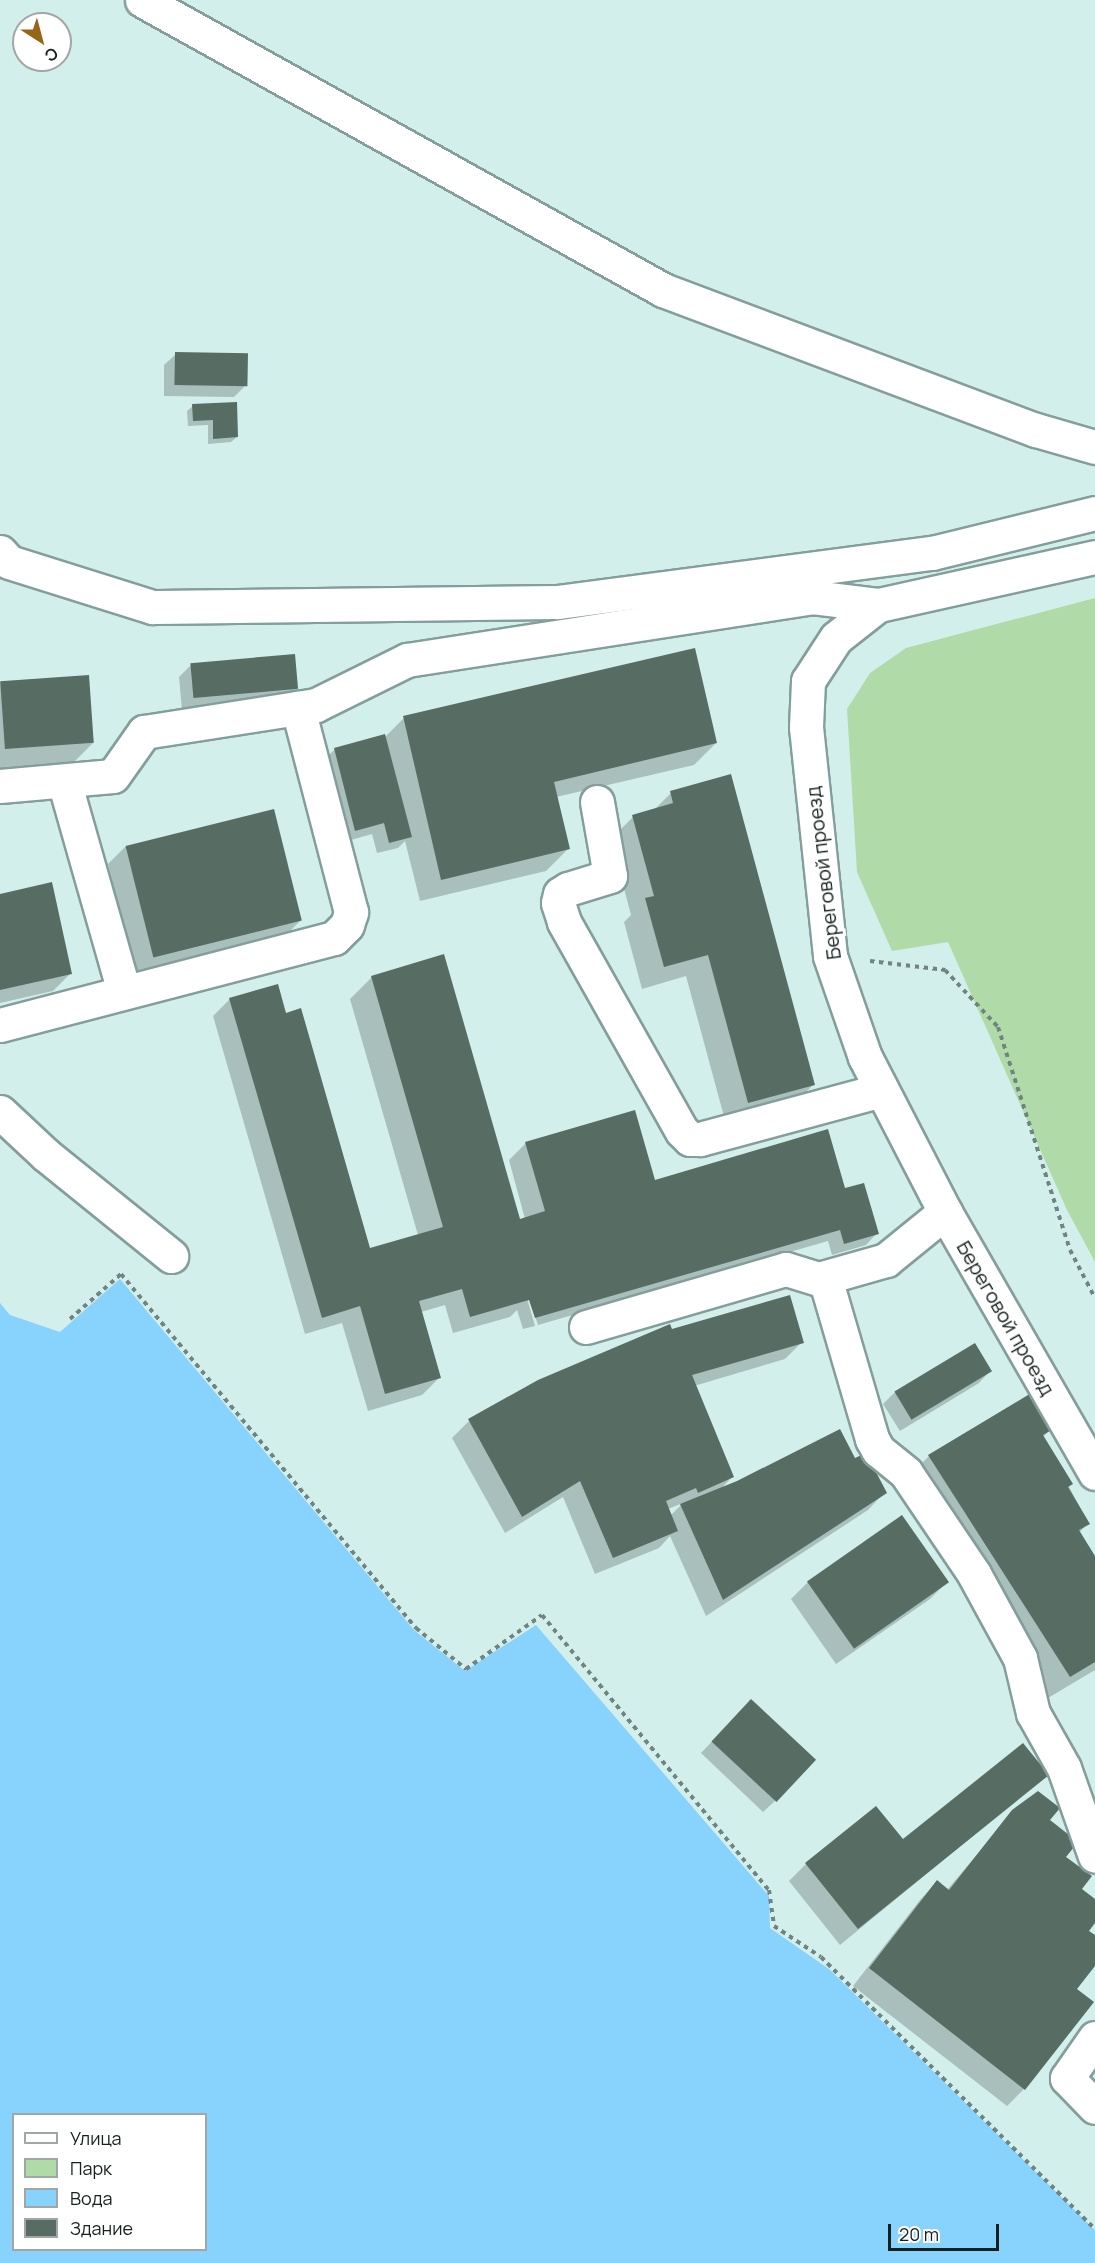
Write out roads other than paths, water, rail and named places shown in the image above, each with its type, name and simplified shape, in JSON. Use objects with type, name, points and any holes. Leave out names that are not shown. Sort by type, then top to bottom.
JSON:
[{"type":"street","points":[[142,0],[663,290],[1036,430],[1095,447]]},
{"type":"street","points":[[0,552],[9,562],[153,607],[558,602],[932,553],[1095,513]]},
{"type":"street","name":"Береговой проезд","points":[[1095,557],[878,605],[836,638],[808,681],[806,727],[830,956],[866,1058],[945,1212],[1095,1473]]},
{"type":"street","points":[[0,786],[113,776],[144,732],[324,703],[407,660],[812,597],[878,605]]},
{"type":"street","points":[[0,1025],[334,938],[347,926],[351,912],[298,708]]},
{"type":"street","points":[[64,781],[124,992]]},
{"type":"street","points":[[597,802],[610,876],[568,889],[560,894],[558,903],[564,922],[682,1131],[690,1139],[700,1139],[882,1090]]},
{"type":"street","points":[[0,1112],[46,1155],[171,1256]]},
{"type":"street","points":[[586,1327],[786,1269],[815,1280],[886,1260],[945,1212]]},
{"type":"street","points":[[825,1278],[872,1439],[918,1491],[974,1574],[1020,1659],[1033,1713],[1064,1768],[1095,1856]]},
{"type":"street","points":[[1095,2038],[1067,2078],[1095,2107]]},
{"type":"water","points":[[120,1279],[414,1630],[465,1671],[536,1625],[769,1896],[770,1928],[829,1969],[1095,2230],[1095,2263],[0,2263],[0,1303],[10,1315],[60,1332]]}]
